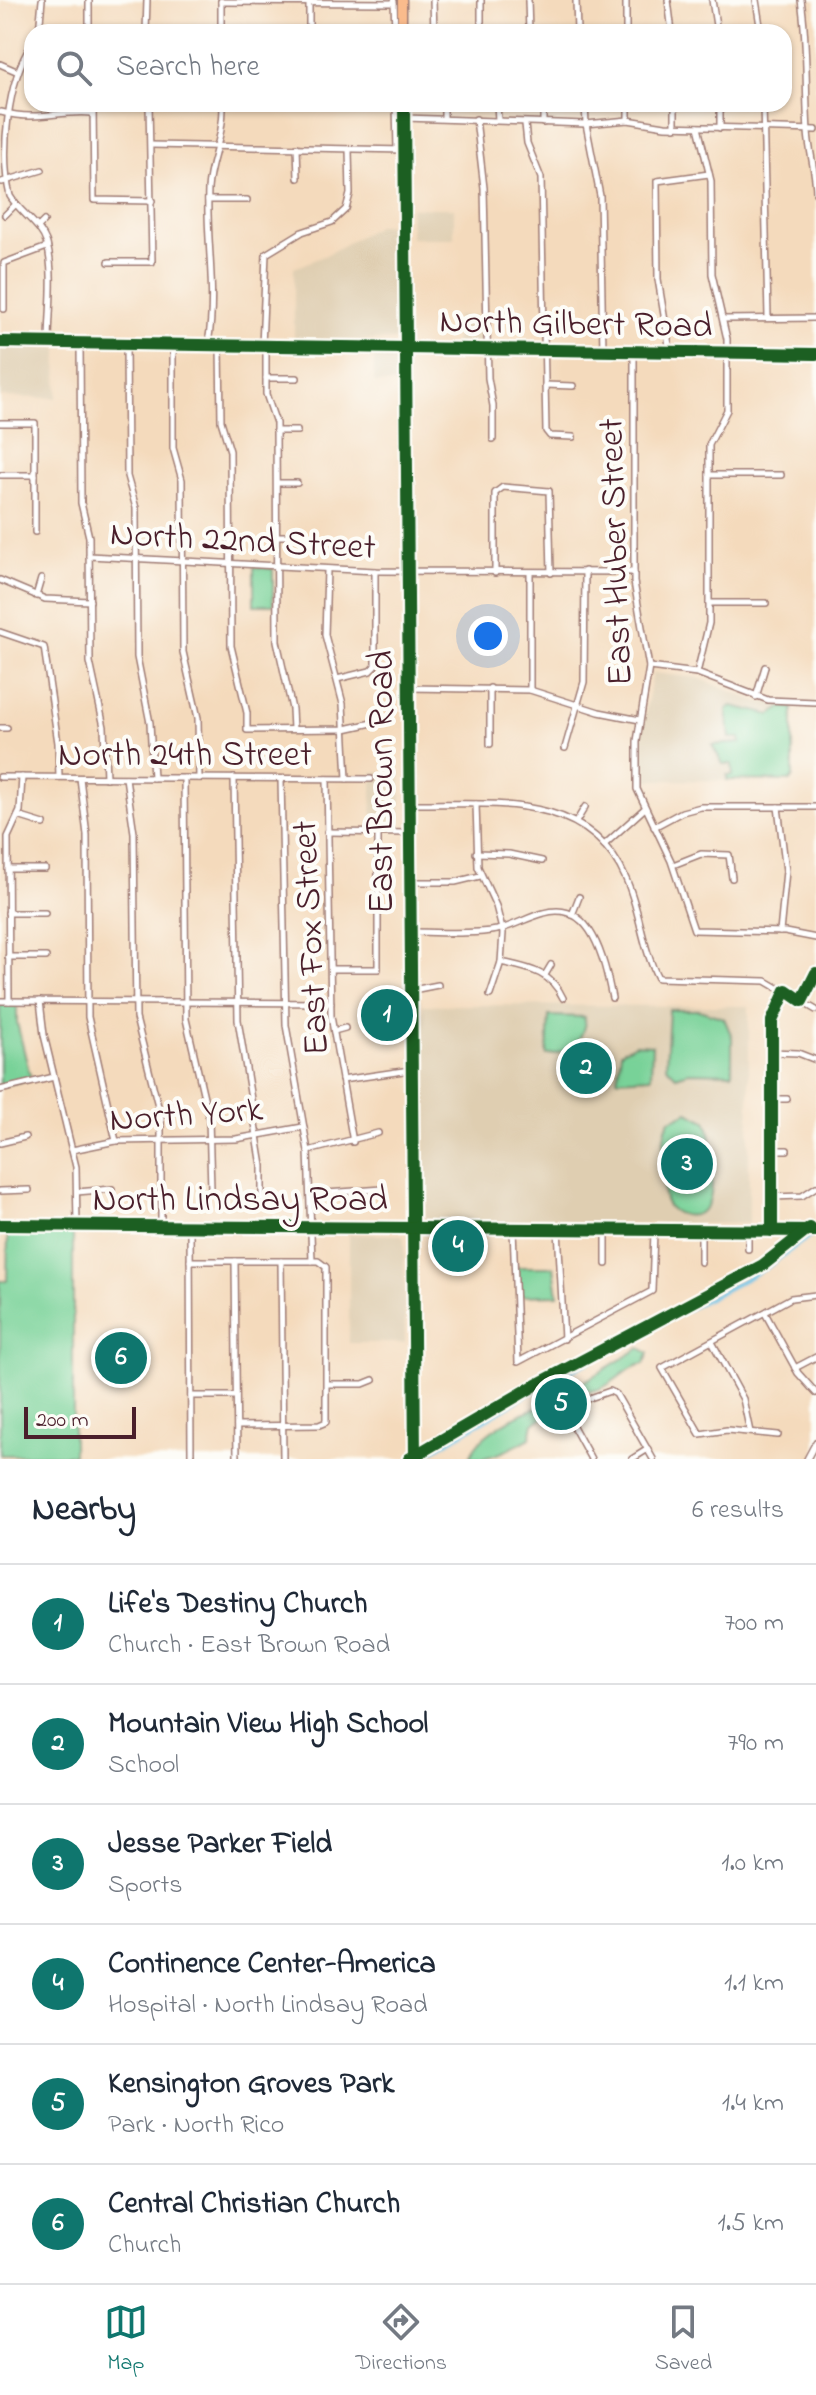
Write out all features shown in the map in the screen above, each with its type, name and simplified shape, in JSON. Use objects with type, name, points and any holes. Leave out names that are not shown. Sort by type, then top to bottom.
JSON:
[{"type":"main road","points":[[397,1],[401,24]]},
{"type":"main road","name":"East Brown Road","points":[[404,112],[400,150],[408,348],[410,1228],[415,1458]]},
{"type":"main road","name":"North Gilbert Road","points":[[0,342],[816,354]]},
{"type":"main road","name":"North Lindsay Road","points":[[0,1225],[811,1231]]},
{"type":"street","points":[[40,24],[42,0]]},
{"type":"street","points":[[89,0],[89,24]]},
{"type":"street","points":[[146,24],[147,0]]},
{"type":"street","points":[[433,0],[434,24]]},
{"type":"street","points":[[481,0],[481,24]]},
{"type":"street","points":[[528,0],[529,24]]},
{"type":"street","points":[[576,0],[577,24]]},
{"type":"street","points":[[626,0],[626,24]]},
{"type":"street","points":[[668,0],[671,24]]},
{"type":"street","points":[[712,0],[716,24]]},
{"type":"street","points":[[756,0],[760,24]]},
{"type":"street","points":[[801,0],[807,35],[807,130],[816,193]]},
{"type":"street","points":[[221,24],[221,1],[397,1],[396,24]]},
{"type":"street","points":[[309,1],[309,24]]},
{"type":"street","points":[[24,60],[16,71],[2,112],[2,182],[16,204],[38,227],[47,247],[49,343]]},
{"type":"street","points":[[0,64],[16,71]]},
{"type":"street","points":[[2,112],[29,119],[63,112]]},
{"type":"street","points":[[80,112],[93,113],[94,200],[152,201]]},
{"type":"street","points":[[109,262],[152,262],[149,112]]},
{"type":"street","points":[[207,345],[214,284],[208,200],[222,112]]},
{"type":"street","name":"East Brown Road","points":[[397,112],[400,150]]},
{"type":"street","points":[[444,112],[444,118]]},
{"type":"street","points":[[498,112],[498,120]]},
{"type":"street","points":[[543,112],[543,123]]},
{"type":"street","points":[[585,112],[600,196],[603,351]]},
{"type":"street","points":[[628,112],[628,120]]},
{"type":"street","points":[[675,112],[675,127]]},
{"type":"street","points":[[720,112],[720,128]]},
{"type":"street","points":[[763,112],[768,317]]},
{"type":"street","points":[[404,118],[498,120],[525,124],[628,120],[675,127],[816,130]]},
{"type":"street","points":[[476,119],[484,188],[487,349],[493,439]]},
{"type":"street","points":[[525,124],[527,143],[541,178],[546,433],[573,437]]},
{"type":"street","points":[[697,673],[708,632],[710,440],[727,413],[727,353],[723,319],[712,274],[709,174],[698,127]]},
{"type":"street","points":[[151,145],[400,150]]},
{"type":"street","points":[[297,147],[298,178]]},
{"type":"street","points":[[293,729],[292,709],[277,641],[276,431],[266,394],[266,254],[302,232],[332,222],[346,209],[350,194],[349,149]]},
{"type":"street","points":[[2,182],[42,170]]},
{"type":"street","points":[[670,352],[658,279],[657,181],[709,174]]},
{"type":"street","points":[[208,200],[247,200]]},
{"type":"street","points":[[5,215],[16,204]]},
{"type":"street","points":[[38,227],[44,221]]},
{"type":"street","points":[[4,309],[4,263],[47,247]]},
{"type":"street","points":[[723,319],[816,318]]},
{"type":"street","points":[[80,343],[81,503],[89,537],[90,662],[104,727],[106,778]]},
{"type":"street","points":[[126,344],[127,476],[136,508],[137,657],[150,723],[153,778]]},
{"type":"street","points":[[173,345],[173,448],[182,480],[183,652],[198,718],[199,778]]},
{"type":"street","points":[[220,346],[221,421],[230,451],[231,646],[247,713],[247,730],[345,729],[381,721]]},
{"type":"street","name":"East Huber Street","points":[[634,352],[634,572],[649,667],[640,720],[637,784],[644,809],[673,865],[694,930],[780,932]]},
{"type":"street","points":[[266,378],[297,378]]},
{"type":"street","points":[[545,385],[573,386]]},
{"type":"street","points":[[0,423],[35,423],[35,532]]},
{"type":"street","points":[[276,431],[297,431]]},
{"type":"street","points":[[0,475],[35,475]]},
{"type":"street","points":[[709,475],[781,475]]},
{"type":"street","points":[[277,483],[297,483]]},
{"type":"street","points":[[495,573],[496,489],[548,489],[551,573]]},
{"type":"street","points":[[277,536],[297,536]]},
{"type":"street","name":"North 22nd Street","points":[[89,556],[327,570],[634,572]]},
{"type":"street","name":"East Fox Street","points":[[327,570],[325,635],[337,679],[345,729],[347,779]]},
{"type":"street","points":[[337,679],[375,666],[375,571]]},
{"type":"street","points":[[565,748],[585,677],[585,571]]},
{"type":"street","points":[[530,573],[530,690]]},
{"type":"street","points":[[36,596],[41,579]]},
{"type":"street","points":[[0,580],[36,596],[59,601],[90,601]]},
{"type":"street","points":[[709,603],[766,603]]},
{"type":"street","points":[[0,632],[44,647],[58,743],[59,777]]},
{"type":"street","points":[[649,667],[697,673],[756,697],[816,702]]},
{"type":"street","points":[[756,697],[765,667]]},
{"type":"street","points":[[408,688],[530,690],[640,720]]},
{"type":"street","points":[[490,688],[490,744]]},
{"type":"street","name":"North 24th Street","points":[[0,777],[371,779]]},
{"type":"street","points":[[9,1001],[8,837],[18,816],[22,777]]},
{"type":"street","points":[[80,778],[87,835],[87,1002],[116,1141]]},
{"type":"street","points":[[126,778],[134,833],[134,1002],[160,1111],[161,1226]]},
{"type":"street","points":[[184,778],[185,1002],[211,1141],[211,1189]]},
{"type":"street","points":[[234,778],[238,1002],[258,1135],[262,1199]]},
{"type":"street","points":[[281,779],[285,1003],[308,1151],[312,1194],[312,1261]]},
{"type":"street","name":"East Fox Street","points":[[327,779],[331,1003],[353,1142]]},
{"type":"street","points":[[409,804],[535,807],[576,822],[604,845],[629,885],[658,978],[762,981],[786,990],[816,1010]]},
{"type":"street","points":[[476,804],[476,853],[480,876],[496,906],[502,929],[501,962],[490,995]]},
{"type":"street","points":[[576,822],[585,807]]},
{"type":"street","points":[[654,827],[696,807],[816,807]]},
{"type":"street","points":[[778,807],[786,866],[780,932],[816,938]]},
{"type":"street","points":[[604,845],[644,809]]},
{"type":"street","points":[[18,816],[44,824]]},
{"type":"street","points":[[327,832],[409,833]]},
{"type":"street","points":[[331,969],[378,969],[378,833]]},
{"type":"street","points":[[476,853],[509,854],[542,861]]},
{"type":"street","points":[[673,865],[701,854],[729,855],[732,878]]},
{"type":"street","points":[[8,869],[45,869]]},
{"type":"street","points":[[418,882],[455,882],[480,876]]},
{"type":"street","points":[[572,915],[579,897]]},
{"type":"street","points":[[410,932],[502,929],[548,912],[572,915],[584,922],[594,936],[612,998]]},
{"type":"street","points":[[8,913],[45,913]]},
{"type":"street","points":[[8,957],[46,957]]},
{"type":"street","points":[[501,962],[545,975],[563,998]]},
{"type":"street","points":[[545,975],[551,965]]},
{"type":"street","points":[[802,1001],[816,973]]},
{"type":"street","points":[[418,989],[438,985]]},
{"type":"street","points":[[772,1231],[773,1017],[786,990]]},
{"type":"street","points":[[0,1001],[331,1003]]},
{"type":"street","points":[[40,1001],[41,1020],[72,1150],[77,1226]]},
{"type":"street","points":[[334,1031],[345,1028]]},
{"type":"street","points":[[771,1052],[800,1053],[816,1060]]},
{"type":"street","points":[[342,1080],[410,1070]]},
{"type":"street","points":[[0,1090],[54,1077]]},
{"type":"street","points":[[772,1099],[787,1099]]},
{"type":"street","name":"North York","points":[[72,1150],[116,1141],[211,1141],[303,1127]]},
{"type":"street","points":[[308,1151],[353,1142],[378,1133]]},
{"type":"street","points":[[0,1143],[25,1137]]},
{"type":"street","points":[[772,1150],[787,1150]]},
{"type":"street","points":[[772,1197],[802,1196],[816,1187]]},
{"type":"street","points":[[77,1192],[112,1189]]},
{"type":"street","points":[[312,1194],[383,1189]]},
{"type":"street","points":[[0,1191],[29,1190]]},
{"type":"street","points":[[190,1227],[191,1459]]},
{"type":"street","points":[[513,1229],[518,1362],[652,1291],[654,1230]]},
{"type":"street","points":[[558,1229],[561,1329],[564,1339]]},
{"type":"street","points":[[606,1229],[606,1264]]},
{"type":"street","points":[[701,1230],[701,1262]]},
{"type":"street","points":[[748,1231],[748,1249]]},
{"type":"street","points":[[190,1261],[312,1261],[324,1264],[325,1423],[237,1426]]},
{"type":"street","points":[[235,1261],[237,1459]]},
{"type":"street","points":[[281,1261],[283,1459]]},
{"type":"street","points":[[778,1435],[727,1430],[700,1434],[662,1368],[791,1298],[816,1295]]},
{"type":"street","points":[[765,1313],[795,1368],[816,1393]]},
{"type":"street","points":[[712,1342],[743,1399],[750,1432]]},
{"type":"street","points":[[795,1368],[816,1357]]},
{"type":"street","points":[[327,1384],[363,1384],[373,1380]]},
{"type":"street","points":[[591,1459],[568,1417],[587,1399],[612,1391],[653,1459]]},
{"type":"street","points":[[191,1396],[236,1396]]},
{"type":"street","points":[[807,1459],[816,1442]]},
{"type":"street","points":[[632,1459],[648,1449]]},
{"type":"shaded area","points":[[410,208],[454,208],[454,238],[411,238]]},
{"type":"shaded area","points":[[379,225],[400,226],[402,340],[294,342],[294,268],[326,255]]},
{"type":"shaded area","points":[[456,316],[484,316],[484,343],[455,344]]},
{"type":"shaded area","points":[[0,346],[58,348],[57,398],[0,397]]},
{"type":"shaded area","points":[[374,353],[401,356],[402,384],[374,383]]},
{"type":"shaded area","points":[[653,673],[698,678],[755,701],[793,706],[793,776],[790,781],[641,780],[641,737]]},
{"type":"shaded area","points":[[372,772],[401,772],[401,829],[372,829]]},
{"type":"shaded area","points":[[423,1005],[749,1006],[749,1224],[425,1222]]},
{"type":"shaded area","points":[[349,1234],[401,1235],[404,1238],[405,1343],[349,1343]]},
{"type":"green space","points":[[254,567],[273,569],[273,605],[254,605]]},
{"type":"green space","points":[[732,706],[771,715],[783,707],[793,708],[793,776],[790,781],[727,780],[727,775],[733,775],[732,764],[723,764],[712,745],[741,743],[740,738],[730,738],[727,709]]},
{"type":"green space","points":[[0,1005],[17,1005],[17,1023],[31,1079],[0,1086]]},
{"type":"green space","points":[[669,1010],[699,1010],[724,1018],[732,1037],[732,1073],[689,1072],[676,1076],[666,1066]]},
{"type":"green space","points":[[549,1016],[585,1017],[575,1044],[563,1052],[547,1055]]},
{"type":"green space","points":[[635,1044],[652,1045],[651,1077],[617,1079],[621,1052]]},
{"type":"green space","points":[[688,1112],[706,1121],[713,1164],[706,1207],[696,1214],[684,1215],[672,1210],[665,1200],[664,1143],[670,1120]]},
{"type":"green space","points":[[8,1232],[73,1232],[73,1455],[0,1455],[0,1281],[7,1281]]},
{"type":"green space","points":[[517,1267],[554,1267],[558,1295],[521,1296]]},
{"type":"green space","points":[[640,1348],[649,1353],[644,1364],[602,1388],[580,1393],[576,1403],[533,1423],[530,1438],[523,1442],[494,1455],[470,1459],[480,1441],[500,1425],[545,1405]]},
{"type":"waterway","points":[[418,1459],[537,1389],[766,1268],[814,1233]]},
{"type":"cycle path","points":[[404,112],[415,1459]]},
{"type":"cycle path","points":[[0,342],[816,354]]},
{"type":"cycle path","points":[[772,1231],[772,1021],[786,990],[802,1001],[816,973]]},
{"type":"cycle path","points":[[0,1225],[816,1231]]},
{"type":"cycle path","points":[[409,1459],[534,1386],[763,1265],[810,1228]]},
{"type":"place","name":"Life's Destiny Church","points":[[387,1015]]},
{"type":"place","name":"Mountain View High School","points":[[586,1068]]},
{"type":"place","name":"Jesse Parker Field","points":[[687,1164]]},
{"type":"place","name":"Continence Center-America","points":[[458,1246]]},
{"type":"place","name":"Central Christian Church","points":[[121,1358]]},
{"type":"place","name":"Kensington Groves Park","points":[[561,1404]]}]
